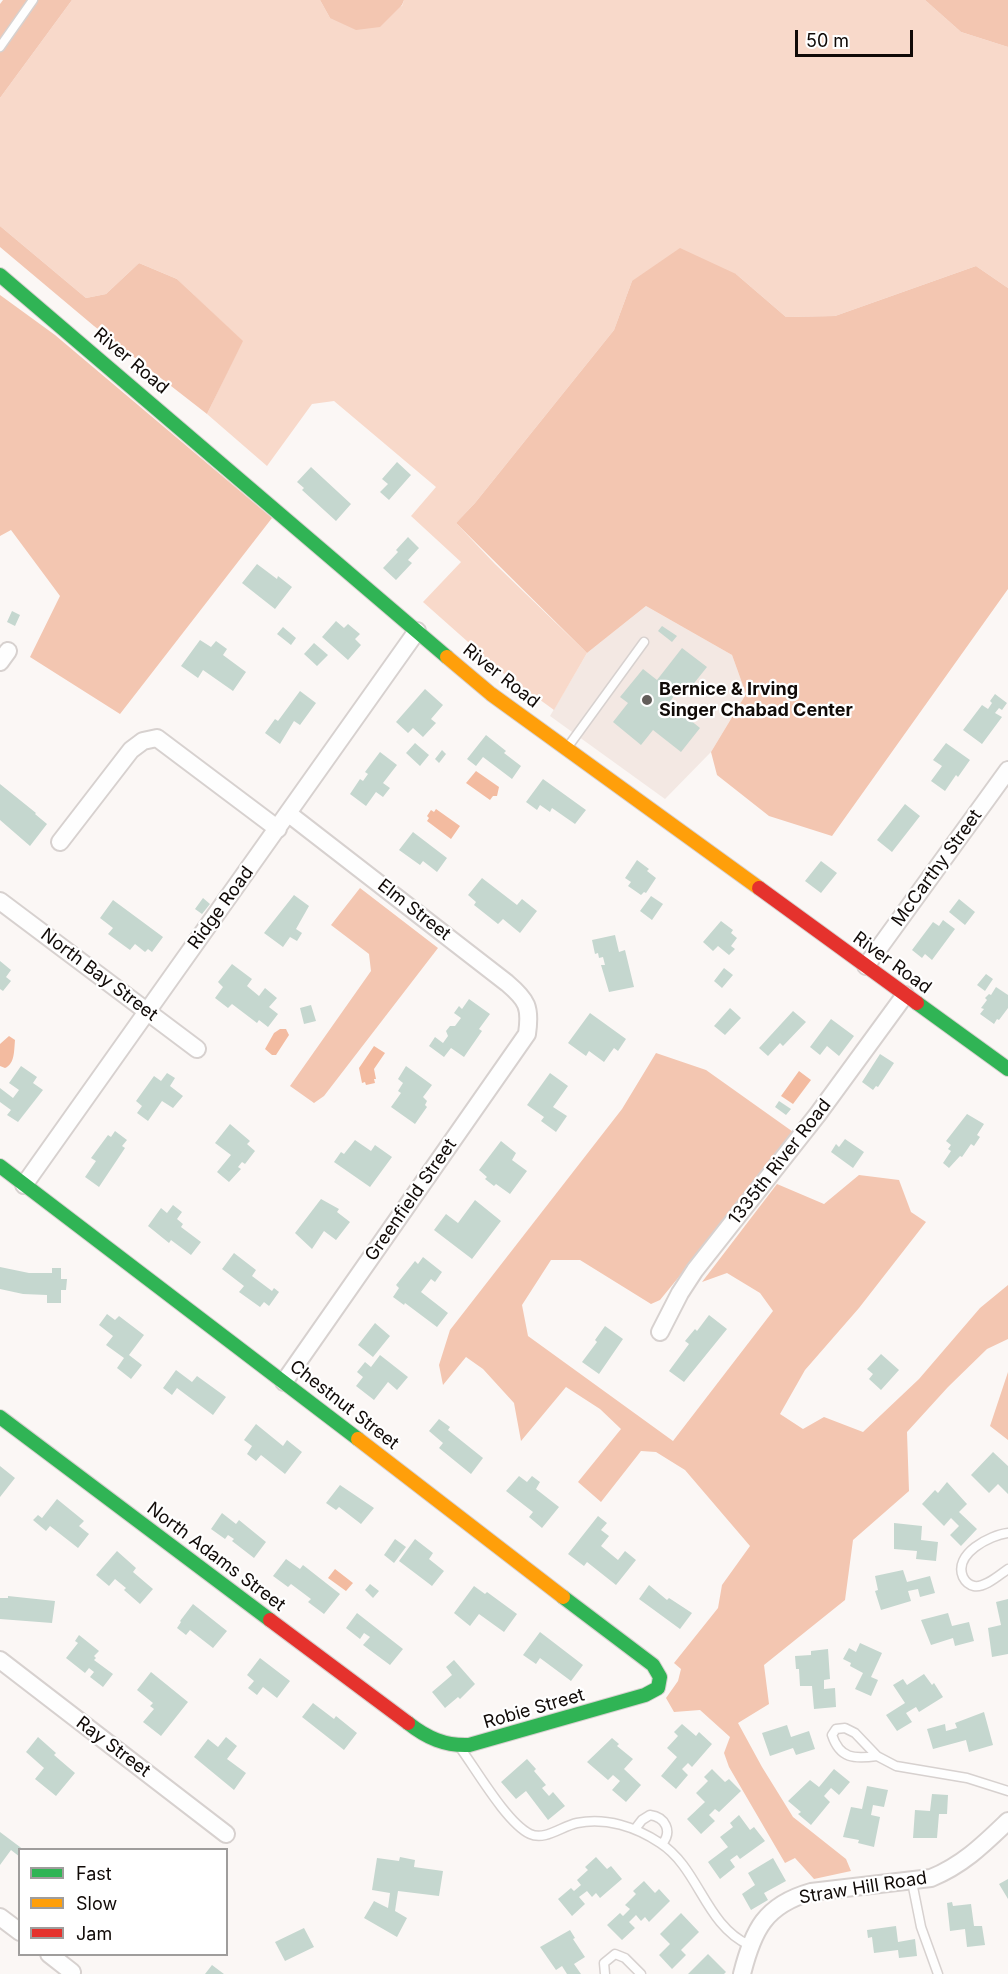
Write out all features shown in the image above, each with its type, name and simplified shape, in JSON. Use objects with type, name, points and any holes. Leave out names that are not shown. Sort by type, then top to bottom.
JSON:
[{"type":"street","name":"River Road","points":[[0,275],[147,398],[491,694],[1008,1069]]},
{"type":"street","name":"Ridge Road","points":[[24,1185],[417,631]]},
{"type":"street","points":[[60,842],[131,750],[143,741],[157,738],[278,829]]},
{"type":"street","name":"McCarthy Street","points":[[866,966],[1008,770]]},
{"type":"street","name":"Elm Street","points":[[289,814],[507,983],[521,996],[530,1014]]},
{"type":"street","name":"North Bay Street","points":[[0,901],[197,1049]]},
{"type":"street","name":"1335th River Road","points":[[660,1332],[695,1270],[818,1114],[905,995]]},
{"type":"street","name":"Greenfield Street","points":[[284,1382],[527,1034],[530,1014]]},
{"type":"street","name":"Chestnut Street","points":[[0,1166],[653,1665],[660,1677]]},
{"type":"street","name":"North Adams Street","points":[[0,1417],[411,1726],[443,1744],[459,1747]]},
{"type":"street","name":"Ray Street","points":[[0,1660],[226,1834]]},
{"type":"street","name":"Robie Street","points":[[459,1747],[480,1743],[645,1695],[658,1688],[660,1677]]},
{"type":"street","name":"Straw Hill Road","points":[[742,1974],[749,1945],[755,1932],[777,1906],[793,1897],[811,1892],[931,1878],[950,1870],[980,1849],[1008,1821]]},
{"type":"street","points":[[0,1917],[18,1930]]},
{"type":"street","points":[[53,1956],[72,1971]]},
{"type":"lane","points":[[0,47],[33,0]]},
{"type":"lane","points":[[567,749],[644,642]]},
{"type":"lane","points":[[1008,1533],[999,1534],[969,1552],[962,1563],[962,1575],[966,1582],[975,1586],[986,1583],[1008,1569]]},
{"type":"lane","points":[[877,1756],[856,1757],[844,1754],[836,1747],[832,1735],[836,1729],[845,1728],[855,1733],[877,1756],[896,1766],[967,1778],[1008,1791]]},
{"type":"lane","points":[[459,1747],[515,1824],[529,1834],[539,1837],[577,1823],[601,1821],[635,1829],[662,1844],[677,1857],[726,1930],[749,1945]]},
{"type":"lane","points":[[635,1829],[642,1820],[650,1815],[658,1816],[665,1823],[668,1831],[667,1838],[662,1844]]},
{"type":"lane","points":[[912,1882],[921,1927],[938,1974]]},
{"type":"lane","points":[[605,1974],[603,1963],[615,1954],[625,1958],[637,1973]]},
{"type":"shaded area","points":[[3,0],[72,0],[0,98],[0,4]]},
{"type":"shaded area","points":[[72,0],[320,0],[330,18],[402,6],[404,0],[925,0],[961,32],[1008,47],[1008,288],[976,266],[835,316],[786,317],[736,274],[632,281],[614,330],[475,503],[456,523],[587,653],[554,710],[503,673],[423,602],[461,562],[411,516],[436,487],[334,401],[312,404],[267,466],[207,414],[242,341],[177,279],[139,263],[106,294],[86,298],[0,226],[0,98]]},
{"type":"shaded area","points":[[320,0],[404,0],[402,5],[380,27],[356,30],[330,18]]},
{"type":"shaded area","points":[[925,0],[1008,0],[1008,47],[961,32]]},
{"type":"shaded area","points":[[0,226],[86,298],[106,294],[139,263],[177,279],[243,341],[207,414],[94,326],[0,247]]},
{"type":"shaded area","points":[[680,248],[736,274],[786,317],[835,316],[976,266],[1008,288],[1008,589],[832,836],[769,816],[717,775],[711,752],[746,694],[732,655],[646,606],[587,653],[456,523],[475,503],[614,330],[632,281]]},
{"type":"shaded area","points":[[0,295],[55,335],[272,518],[120,714],[30,657],[60,596],[11,530],[0,536]]},
{"type":"shaded area","points":[[646,606],[732,655],[746,694],[711,752],[665,799],[550,716],[587,653]]},
{"type":"shaded area","points":[[476,771],[499,787],[497,796],[493,796],[490,800],[466,783]]},
{"type":"shaded area","points":[[436,809],[460,826],[451,839],[427,821],[431,810],[434,812]]},
{"type":"shaded area","points":[[360,888],[438,948],[324,1096],[314,1103],[290,1086],[371,971],[369,954],[331,925]]},
{"type":"shaded area","points":[[280,1029],[286,1029],[289,1035],[276,1055],[272,1055],[265,1049],[274,1033]]},
{"type":"shaded area","points":[[9,1036],[15,1040],[14,1052],[11,1063],[5,1068],[0,1066],[0,1044]]},
{"type":"shaded area","points":[[374,1046],[385,1053],[374,1069],[375,1083],[366,1085],[365,1082],[362,1083],[359,1068]]},
{"type":"shaded area","points":[[656,1053],[706,1070],[796,1134],[660,1300],[651,1304],[580,1260],[551,1260],[522,1305],[528,1336],[673,1441],[773,1311],[760,1293],[727,1273],[702,1282],[777,1184],[824,1204],[859,1175],[899,1180],[911,1212],[926,1222],[859,1308],[805,1370],[780,1414],[803,1429],[824,1417],[863,1432],[919,1379],[980,1308],[1008,1285],[1008,1339],[987,1349],[907,1432],[909,1491],[853,1540],[845,1600],[764,1665],[769,1704],[738,1723],[793,1817],[846,1859],[851,1871],[814,1879],[795,1858],[785,1863],[729,1767],[724,1753],[730,1737],[700,1710],[674,1712],[666,1698],[678,1681],[681,1669],[674,1663],[718,1608],[722,1585],[750,1546],[685,1470],[656,1452],[641,1451],[601,1502],[578,1482],[621,1429],[600,1409],[566,1387],[521,1441],[514,1403],[483,1369],[466,1357],[443,1385],[439,1365],[450,1330],[622,1109]]},
{"type":"shaded area","points":[[799,1071],[811,1080],[793,1104],[781,1096]]},
{"type":"shaded area","points":[[1008,1372],[1008,1440],[990,1426]]},
{"type":"shaded area","points":[[335,1569],[353,1583],[346,1591],[328,1578]]},
{"type":"building","points":[[397,462],[411,475],[389,500],[380,492],[388,484],[382,479]]},
{"type":"building","points":[[311,467],[351,504],[336,521],[302,490],[304,488],[297,482]]},
{"type":"building","points":[[408,537],[419,548],[408,560],[412,563],[396,580],[383,568]]},
{"type":"building","points":[[257,564],[292,587],[275,609],[242,583]]},
{"type":"building","points":[[12,611],[20,615],[15,626],[7,622]]},
{"type":"building","points":[[336,621],[344,628],[348,624],[360,634],[355,639],[361,645],[348,660],[322,637]]},
{"type":"building","points":[[662,626],[677,636],[672,642],[658,631]]},
{"type":"building","points":[[283,627],[296,638],[291,645],[277,634]]},
{"type":"building","points":[[200,640],[211,647],[216,641],[227,649],[223,655],[246,672],[233,691],[203,670],[198,678],[181,666]]},
{"type":"building","points":[[314,643],[328,655],[317,666],[304,654]]},
{"type":"building","name":"Bernice & Irving Singer Chabad Center","points":[[682,648],[707,667],[683,697],[676,693],[669,703],[700,728],[681,752],[653,730],[641,745],[613,722],[628,703],[620,697],[643,669],[657,680]]},
{"type":"building","points":[[425,689],[443,705],[431,719],[436,723],[423,737],[413,728],[408,733],[396,722]]},
{"type":"building","points":[[300,691],[316,703],[300,725],[294,721],[280,744],[265,733],[275,719],[278,721]]},
{"type":"building","points":[[995,694],[1007,703],[1002,710],[999,708],[995,713],[1002,717],[982,744],[963,730],[982,705],[988,709]]},
{"type":"building","points":[[486,735],[521,766],[512,779],[483,757],[476,766],[467,759]]},
{"type":"building","points":[[415,743],[429,755],[420,766],[406,753]]},
{"type":"building","points":[[946,743],[970,760],[945,791],[931,781],[942,766],[933,760]]},
{"type":"building","points":[[442,750],[446,754],[439,763],[435,759]]},
{"type":"building","points":[[380,752],[397,765],[383,783],[390,788],[383,797],[376,792],[366,806],[350,794],[360,779],[363,781],[368,774],[365,772]]},
{"type":"building","points":[[543,779],[586,810],[575,824],[552,808],[550,812],[540,805],[537,810],[526,802]]},
{"type":"building","points":[[0,784],[47,824],[30,846],[0,820]]},
{"type":"building","points":[[905,804],[920,816],[892,852],[877,840]]},
{"type":"building","points":[[413,832],[447,858],[437,872],[423,861],[420,865],[399,850]]},
{"type":"building","points":[[637,860],[656,878],[646,893],[641,895],[628,886],[631,882],[625,878]]},
{"type":"building","points":[[821,861],[837,873],[821,893],[805,881]]},
{"type":"building","points":[[482,878],[517,905],[522,899],[537,911],[520,933],[503,919],[498,924],[474,905],[476,902],[468,895]]},
{"type":"building","points":[[294,895],[309,906],[296,929],[302,933],[297,941],[290,937],[283,947],[264,933]]},
{"type":"building","points":[[651,896],[663,904],[652,920],[640,911]]},
{"type":"building","points":[[203,898],[210,904],[202,914],[195,909]]},
{"type":"building","points":[[959,899],[975,912],[965,925],[949,912]]},
{"type":"building","points":[[113,900],[163,937],[152,952],[148,949],[145,952],[135,944],[130,950],[108,934],[113,928],[100,918]]},
{"type":"building","points":[[943,920],[955,929],[932,960],[925,954],[922,958],[912,950],[933,922],[939,926]]},
{"type":"building","points":[[721,921],[733,930],[731,933],[737,938],[731,946],[735,949],[729,955],[718,946],[713,951],[703,942]]},
{"type":"building","points":[[615,935],[619,952],[625,950],[634,987],[609,992],[601,965],[605,965],[603,957],[599,958],[598,953],[595,954],[592,940]]},
{"type":"building","points":[[0,961],[11,970],[6,977],[11,981],[3,991],[0,989]]},
{"type":"building","points":[[232,964],[252,979],[247,986],[259,996],[265,988],[277,998],[269,1007],[278,1014],[268,1027],[259,1020],[257,1023],[232,1004],[228,1008],[215,998],[223,987],[218,982]]},
{"type":"building","points":[[724,968],[733,975],[722,988],[714,981]]},
{"type":"building","points":[[986,974],[993,979],[985,991],[977,985]]},
{"type":"building","points":[[996,987],[1008,995],[1008,1008],[994,1024],[980,1014],[987,1000],[985,998],[991,995]]},
{"type":"building","points":[[469,999],[490,1014],[479,1029],[482,1031],[464,1057],[451,1048],[444,1057],[429,1046],[435,1037],[443,1043],[448,1036],[446,1031],[450,1026],[455,1026],[461,1018],[454,1013],[459,1006],[462,1009]]},
{"type":"building","points":[[311,1005],[316,1021],[304,1024],[300,1008]]},
{"type":"building","points":[[730,1008],[741,1018],[725,1035],[714,1026]]},
{"type":"building","points":[[793,1011],[806,1022],[783,1046],[780,1043],[768,1056],[759,1048]]},
{"type":"building","points":[[590,1013],[626,1039],[618,1051],[614,1048],[604,1062],[589,1051],[586,1056],[568,1043]]},
{"type":"building","points":[[831,1019],[854,1036],[839,1056],[827,1046],[820,1055],[810,1047]]},
{"type":"building","points":[[880,1054],[894,1063],[878,1087],[876,1086],[873,1090],[862,1082]]},
{"type":"building","points":[[21,1066],[37,1077],[33,1083],[43,1090],[18,1122],[7,1115],[11,1110],[0,1102],[0,1088],[13,1098],[19,1090],[9,1083]]},
{"type":"building","points":[[406,1066],[432,1085],[423,1097],[427,1101],[425,1105],[427,1107],[415,1124],[391,1107],[401,1093],[398,1091],[403,1083],[398,1079]]},
{"type":"building","points":[[167,1073],[175,1078],[170,1086],[183,1096],[173,1108],[162,1101],[148,1121],[137,1113],[142,1106],[136,1101],[154,1076],[161,1081]]},
{"type":"building","points":[[550,1073],[568,1086],[553,1107],[567,1116],[556,1132],[541,1121],[544,1117],[527,1105]]},
{"type":"building","points":[[779,1101],[791,1109],[786,1115],[775,1107]]},
{"type":"building","points":[[967,1114],[984,1124],[977,1135],[980,1137],[974,1146],[971,1144],[962,1157],[960,1156],[949,1168],[943,1163],[951,1151],[948,1149],[951,1145],[946,1141]]},
{"type":"building","points":[[230,1124],[250,1141],[247,1144],[255,1151],[245,1164],[242,1162],[238,1167],[241,1169],[229,1182],[217,1172],[231,1155],[215,1143]]},
{"type":"building","points":[[115,1131],[127,1140],[122,1146],[125,1148],[99,1187],[85,1177],[96,1161],[91,1158],[108,1135],[111,1137]]},
{"type":"building","points":[[845,1139],[864,1152],[853,1168],[831,1152],[836,1144],[839,1147]]},
{"type":"building","points":[[355,1140],[371,1151],[375,1145],[392,1157],[370,1187],[334,1162],[341,1152],[344,1154]]},
{"type":"building","points":[[501,1141],[516,1153],[512,1160],[527,1171],[510,1194],[496,1184],[494,1186],[479,1170]]},
{"type":"building","points":[[321,1199],[339,1209],[337,1212],[350,1222],[336,1240],[324,1231],[312,1249],[295,1233]]},
{"type":"building","points":[[475,1200],[501,1221],[472,1259],[434,1230],[446,1214],[458,1223]]},
{"type":"building","points":[[173,1205],[182,1212],[177,1219],[183,1224],[181,1227],[201,1242],[191,1255],[171,1240],[169,1243],[148,1226],[161,1208],[167,1213]]},
{"type":"building","points":[[234,1253],[256,1270],[252,1276],[272,1291],[274,1288],[279,1292],[269,1306],[264,1302],[260,1307],[239,1292],[244,1286],[222,1269]]},
{"type":"building","points":[[423,1257],[442,1272],[435,1282],[431,1279],[421,1292],[448,1313],[437,1327],[405,1303],[404,1305],[393,1297],[399,1288],[396,1285],[415,1261],[418,1264]]},
{"type":"building","points":[[0,1267],[29,1273],[52,1273],[52,1268],[61,1268],[61,1279],[67,1279],[66,1290],[61,1290],[61,1303],[47,1303],[47,1295],[23,1294],[0,1289]]},
{"type":"building","points":[[107,1314],[115,1320],[119,1316],[144,1335],[129,1355],[142,1365],[131,1379],[117,1368],[124,1358],[106,1345],[113,1336],[99,1325]]},
{"type":"building","points":[[709,1315],[727,1329],[684,1382],[669,1371],[689,1344],[685,1341],[695,1329],[697,1331]]},
{"type":"building","points":[[375,1323],[390,1336],[373,1357],[358,1345]]},
{"type":"building","points":[[605,1326],[623,1339],[599,1374],[582,1362],[597,1342],[595,1340]]},
{"type":"building","points":[[881,1354],[899,1370],[881,1390],[869,1379],[873,1374],[867,1369]]},
{"type":"building","points":[[380,1355],[408,1377],[397,1390],[388,1382],[374,1400],[356,1386],[363,1377],[357,1372],[365,1362],[371,1367]]},
{"type":"building","points":[[176,1370],[192,1382],[197,1376],[226,1397],[213,1415],[177,1388],[172,1395],[163,1388]]},
{"type":"building","points":[[439,1419],[450,1427],[448,1430],[483,1458],[471,1474],[439,1448],[443,1443],[429,1431]]},
{"type":"building","points":[[256,1424],[283,1446],[287,1440],[302,1452],[285,1474],[261,1455],[256,1461],[247,1454],[252,1446],[244,1440]]},
{"type":"building","points":[[993,1452],[1008,1466],[1008,1494],[998,1484],[989,1493],[971,1475]]},
{"type":"building","points":[[0,1466],[15,1478],[0,1497]]},
{"type":"building","points":[[519,1476],[527,1482],[532,1476],[540,1482],[536,1489],[559,1507],[542,1528],[529,1517],[533,1512],[506,1491]]},
{"type":"building","points":[[947,1482],[967,1504],[959,1512],[977,1529],[961,1546],[950,1535],[959,1526],[951,1518],[944,1526],[922,1504],[935,1490],[938,1493]]},
{"type":"building","points":[[340,1485],[374,1508],[361,1524],[339,1507],[336,1510],[326,1503]]},
{"type":"building","points":[[57,1499],[84,1521],[79,1526],[89,1534],[78,1548],[50,1526],[46,1531],[33,1520],[38,1515],[42,1518]]},
{"type":"building","points":[[222,1513],[236,1524],[239,1520],[266,1542],[254,1558],[232,1541],[234,1539],[228,1535],[225,1539],[211,1529]]},
{"type":"building","points":[[598,1516],[607,1523],[601,1530],[609,1536],[601,1546],[618,1560],[625,1551],[636,1560],[616,1585],[587,1562],[584,1566],[568,1554]]},
{"type":"building","points":[[894,1523],[922,1526],[921,1540],[938,1542],[936,1561],[916,1559],[917,1551],[894,1549]]},
{"type":"building","points":[[395,1539],[406,1547],[394,1563],[384,1555]]},
{"type":"building","points":[[415,1539],[433,1553],[429,1559],[444,1571],[432,1586],[399,1561]]},
{"type":"building","points":[[117,1551],[136,1568],[133,1572],[153,1589],[140,1604],[115,1579],[109,1586],[96,1575]]},
{"type":"building","points":[[286,1559],[300,1569],[303,1565],[340,1594],[324,1614],[308,1602],[311,1599],[291,1584],[288,1587],[273,1576]]},
{"type":"building","points":[[903,1570],[907,1582],[930,1576],[935,1593],[920,1597],[918,1589],[908,1591],[911,1601],[881,1610],[875,1591],[878,1590],[875,1576]]},
{"type":"building","points":[[370,1584],[379,1591],[373,1598],[365,1590]]},
{"type":"building","points":[[649,1585],[667,1600],[669,1598],[692,1613],[680,1629],[639,1599]]},
{"type":"building","points":[[474,1586],[485,1594],[487,1592],[517,1614],[504,1632],[479,1614],[470,1626],[454,1613]]},
{"type":"building","points":[[8,1596],[55,1601],[52,1623],[0,1619],[0,1598],[8,1598]]},
{"type":"building","points":[[1008,1599],[1008,1654],[992,1657],[988,1628],[1001,1625],[996,1602]]},
{"type":"building","points":[[193,1604],[227,1631],[213,1648],[190,1630],[186,1635],[177,1628]]},
{"type":"building","points":[[357,1613],[403,1649],[390,1665],[363,1645],[370,1637],[364,1633],[360,1639],[346,1628]]},
{"type":"building","points":[[948,1613],[952,1626],[969,1622],[974,1641],[955,1646],[953,1638],[931,1645],[921,1620]]},
{"type":"building","points":[[540,1632],[583,1665],[571,1681],[540,1658],[536,1664],[523,1655]]},
{"type":"building","points":[[79,1635],[99,1651],[94,1656],[96,1658],[94,1660],[113,1674],[103,1687],[90,1677],[94,1672],[89,1668],[85,1673],[66,1658],[78,1643],[75,1641]]},
{"type":"building","points":[[860,1643],[882,1653],[871,1677],[878,1680],[871,1696],[855,1689],[863,1673],[843,1659],[849,1648],[856,1652]]},
{"type":"building","points":[[828,1649],[830,1679],[824,1680],[824,1689],[835,1688],[836,1707],[814,1709],[812,1686],[800,1686],[799,1669],[796,1669],[795,1656],[811,1655],[811,1651]]},
{"type":"building","points":[[260,1658],[290,1681],[277,1698],[263,1687],[257,1695],[248,1688],[254,1681],[247,1675]]},
{"type":"building","points":[[454,1660],[475,1684],[460,1699],[458,1697],[445,1708],[432,1692],[452,1675],[446,1667]]},
{"type":"building","points":[[151,1672],[188,1702],[161,1736],[143,1722],[154,1709],[150,1706],[153,1703],[137,1690]]},
{"type":"building","points":[[924,1674],[932,1685],[934,1683],[943,1697],[919,1712],[916,1707],[906,1713],[912,1722],[897,1731],[886,1715],[905,1703],[893,1685],[903,1679],[907,1685]]},
{"type":"building","points":[[313,1703],[334,1719],[336,1716],[357,1733],[344,1750],[302,1717]]},
{"type":"building","points":[[984,1712],[993,1745],[969,1752],[966,1740],[933,1749],[927,1729],[945,1724],[946,1731],[957,1728],[955,1723]]},
{"type":"building","points":[[682,1724],[696,1736],[699,1732],[712,1744],[692,1767],[688,1763],[682,1769],[688,1775],[676,1789],[661,1776],[677,1757],[667,1748],[678,1736],[674,1732]]},
{"type":"building","points":[[787,1725],[791,1737],[809,1731],[815,1749],[796,1755],[793,1748],[770,1756],[762,1733]]},
{"type":"building","points":[[38,1737],[75,1773],[56,1796],[35,1779],[44,1768],[26,1752]]},
{"type":"building","points":[[226,1737],[237,1746],[227,1759],[246,1773],[234,1790],[194,1757],[208,1739],[218,1747]]},
{"type":"building","points":[[612,1738],[619,1744],[617,1746],[633,1759],[624,1769],[641,1785],[626,1802],[612,1790],[620,1781],[613,1775],[608,1780],[587,1762]]},
{"type":"building","points":[[527,1759],[546,1785],[542,1788],[549,1796],[553,1792],[565,1806],[548,1820],[526,1791],[516,1799],[501,1782]]},
{"type":"building","points":[[712,1769],[725,1782],[729,1779],[741,1791],[719,1812],[715,1809],[709,1815],[715,1821],[701,1834],[687,1819],[705,1802],[696,1793],[708,1781],[704,1777]]},
{"type":"building","points":[[834,1769],[850,1782],[839,1795],[831,1788],[824,1796],[830,1802],[811,1825],[788,1801],[810,1780],[819,1787]]},
{"type":"building","points":[[867,1786],[888,1790],[884,1807],[873,1805],[871,1815],[880,1817],[874,1847],[858,1843],[859,1840],[843,1837],[851,1807],[862,1809]]},
{"type":"building","points":[[932,1794],[948,1795],[947,1814],[939,1814],[937,1838],[913,1838],[915,1810],[930,1811]]},
{"type":"building","points":[[739,1815],[750,1830],[754,1827],[765,1841],[740,1859],[737,1855],[730,1860],[735,1867],[720,1879],[708,1862],[728,1847],[720,1837],[733,1827],[730,1823]]},
{"type":"building","points":[[0,1832],[21,1848],[18,1848],[18,1855],[11,1850],[0,1865]]},
{"type":"building","points":[[400,1857],[415,1860],[414,1867],[443,1871],[439,1896],[398,1891],[395,1911],[407,1918],[397,1937],[364,1918],[374,1901],[388,1908],[390,1893],[372,1890],[377,1858],[399,1861]]},
{"type":"building","points":[[596,1857],[607,1869],[611,1866],[622,1879],[600,1898],[596,1893],[592,1897],[587,1891],[579,1897],[585,1904],[572,1916],[558,1899],[571,1888],[574,1891],[581,1885],[577,1880],[588,1870],[585,1867]]},
{"type":"building","points":[[773,1858],[786,1881],[764,1893],[768,1900],[751,1910],[742,1894],[755,1885],[748,1873]]},
{"type":"building","points":[[1008,1879],[1008,1899],[999,1884]]},
{"type":"building","points":[[644,1881],[655,1893],[659,1889],[670,1901],[649,1922],[645,1917],[641,1921],[636,1915],[629,1922],[635,1928],[622,1940],[607,1925],[620,1913],[623,1916],[630,1909],[625,1905],[636,1894],[633,1891]]},
{"type":"building","points":[[952,1902],[953,1906],[971,1904],[974,1926],[982,1926],[985,1945],[967,1947],[965,1929],[950,1931],[947,1903]]},
{"type":"building","points":[[681,1913],[699,1932],[681,1950],[686,1955],[672,1969],[659,1955],[670,1944],[660,1934]]},
{"type":"building","points":[[896,1926],[898,1942],[915,1939],[917,1956],[899,1958],[898,1950],[874,1953],[872,1937],[868,1938],[867,1930]]},
{"type":"building","points":[[304,1928],[314,1947],[285,1961],[275,1942]]},
{"type":"building","points":[[570,1930],[585,1957],[574,1964],[581,1974],[567,1974],[562,1966],[556,1970],[540,1947]]},
{"type":"building","points":[[708,1954],[726,1972],[724,1974],[688,1974]]},
{"type":"building","points":[[212,1965],[224,1974],[205,1974]]},
{"type":"traffic: fast","points":[[0,275],[447,657]]},
{"type":"traffic: fast","points":[[917,1003],[1008,1069]]},
{"type":"traffic: fast","points":[[0,1166],[358,1439]]},
{"type":"traffic: fast","points":[[0,1417],[270,1620]]},
{"type":"traffic: fast","points":[[408,1723],[437,1740],[469,1745],[645,1695],[658,1688],[660,1677],[653,1665],[563,1597]]},
{"type":"traffic: slow","points":[[447,657],[491,694],[759,888]]},
{"type":"traffic: slow","points":[[358,1439],[563,1597]]},
{"type":"traffic: jam","points":[[759,888],[917,1003]]},
{"type":"traffic: jam","points":[[270,1620],[408,1723]]},
{"type":"place","name":"Bernice & Irving Singer Chabad Center","points":[[647,700]]}]
